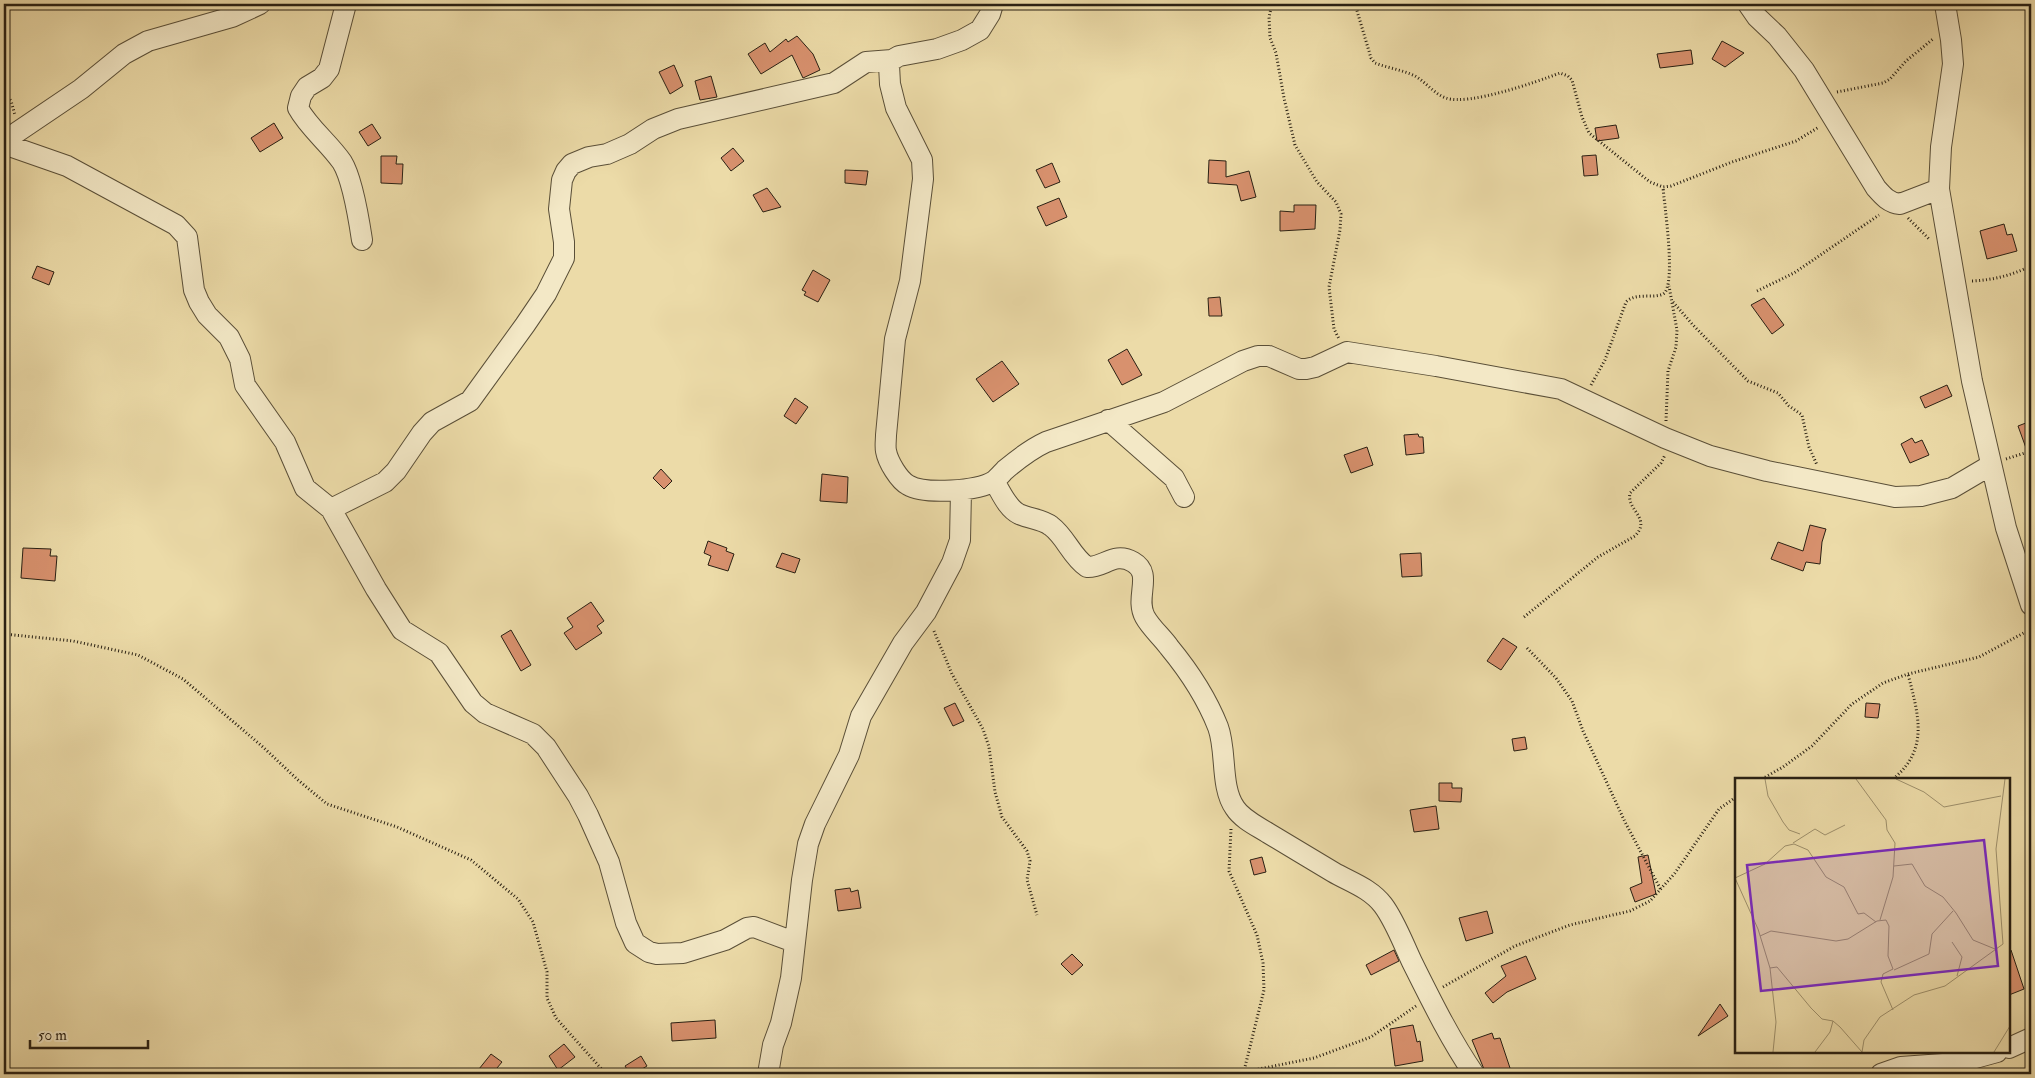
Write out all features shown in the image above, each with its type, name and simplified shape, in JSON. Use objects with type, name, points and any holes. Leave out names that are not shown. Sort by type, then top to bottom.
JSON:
[{"type":"street","points":[[9,139],[81,89],[124,54],[148,42],[232,17],[260,4]]},
{"type":"street","points":[[346,4],[329,69],[322,78],[307,87],[301,96],[298,108],[305,120],[323,137],[343,164],[356,203],[362,240]]},
{"type":"street","points":[[330,509],[385,482],[396,471],[422,433],[432,422],[470,401],[525,325],[546,294],[564,258],[559,209],[562,180],[572,164],[588,157],[608,154],[630,144],[653,129],[678,119],[834,83],[866,62],[892,60],[899,56],[937,49],[962,40],[980,30],[990,14],[993,4]]},
{"type":"street","points":[[1748,4],[1757,17],[1777,36],[1804,70],[1876,188],[1887,199],[1893,204],[1900,204],[1939,189]]},
{"type":"street","points":[[1946,11],[1953,64],[1941,147],[1939,189],[1972,381],[2006,528],[2031,604]]},
{"type":"street","points":[[892,60],[889,71],[890,84],[896,108],[922,160],[923,179],[910,281],[896,339],[886,451],[895,470],[908,485],[921,489],[961,491],[981,486],[994,481],[1030,449],[1038,445],[1164,402],[1244,361],[1258,356],[1269,356],[1299,369],[1306,369],[1315,367],[1347,352],[1561,389],[1710,456],[1895,497],[1921,496],[1952,488],[1992,465]]},
{"type":"street","points":[[9,139],[67,166],[176,225],[187,237],[194,290],[199,302],[207,315],[229,337],[240,359],[245,384],[285,442],[305,488],[330,509],[402,630],[439,654],[473,703],[485,713],[533,734],[546,747],[588,815],[608,862],[626,923],[635,943],[649,952],[657,954],[682,952],[725,940],[747,928],[754,927],[794,942]]},
{"type":"street","points":[[1108,420],[1174,478],[1184,497]]},
{"type":"street","points":[[994,481],[1008,505],[1017,513],[1044,522],[1052,527],[1061,535],[1074,556],[1086,566],[1095,566],[1110,559],[1120,558],[1134,562],[1140,568],[1143,573],[1140,599],[1145,617],[1192,679],[1219,729],[1229,796],[1235,809],[1259,827],[1334,873],[1369,891],[1383,905],[1428,996],[1459,1052],[1474,1074]]},
{"type":"street","points":[[768,1074],[773,1045],[781,1023],[792,978],[794,942],[808,844],[815,824],[849,755],[861,716],[903,643],[926,612],[952,563],[960,540],[961,491]]},
{"type":"street","points":[[2010,1048],[2031,1038]]},
{"type":"street","points":[[1881,1074],[1901,1067],[1957,1063],[1993,1053]]},
{"type":"path","points":[[1272,4],[1269,17],[1270,38],[1276,53],[1295,144],[1317,182],[1336,202],[1341,214],[1340,230],[1329,287],[1334,329],[1347,352]]},
{"type":"path","points":[[1355,4],[1371,58],[1375,63],[1412,75],[1425,82],[1438,95],[1447,99],[1472,98],[1513,90],[1560,73],[1568,76],[1572,80],[1582,117],[1589,133],[1650,182],[1663,187],[1671,186],[1796,140],[1833,119]]},
{"type":"path","points":[[1821,95],[1872,86],[1890,79],[1906,61],[1939,32],[1946,11]]},
{"type":"path","points":[[4,91],[11,101],[9,139]]},
{"type":"path","points":[[1524,618],[1598,556],[1635,536],[1639,531],[1640,518],[1631,503],[1630,493],[1660,463],[1669,439],[1668,371],[1676,347],[1677,330],[1669,286],[1670,262],[1663,187]]},
{"type":"path","points":[[1757,291],[1794,273],[1893,204],[1932,242]]},
{"type":"path","points":[[1954,282],[1989,280],[2013,274],[2031,266]]},
{"type":"path","points":[[1585,399],[1605,360],[1626,302],[1630,298],[1662,295],[1669,286]]},
{"type":"path","points":[[1673,302],[1748,381],[1778,393],[1789,406],[1802,415],[1809,447],[1825,482]]},
{"type":"path","points":[[1992,465],[2016,454],[2031,451]]},
{"type":"path","points":[[926,612],[952,674],[983,729],[990,747],[995,792],[1002,817],[1027,851],[1030,861],[1027,880],[1036,915]]},
{"type":"path","points":[[1764,778],[1812,746],[1852,704],[1883,683],[1908,674],[1979,657],[2031,630]]},
{"type":"path","points":[[4,634],[73,640],[138,655],[183,679],[327,804],[398,827],[472,860],[518,899],[533,922],[547,972],[547,998],[556,1018],[606,1074]]},
{"type":"path","points":[[1527,648],[1556,678],[1572,701],[1583,731],[1661,890]]},
{"type":"path","points":[[1894,778],[1903,771],[1917,745],[1919,726],[1908,674]]},
{"type":"path","points":[[1234,1074],[1314,1058],[1371,1037],[1407,1013],[1428,996],[1515,946],[1570,925],[1630,911],[1650,901],[1675,873],[1719,809],[1735,798]]},
{"type":"path","points":[[1235,809],[1229,852],[1229,871],[1257,935],[1264,963],[1264,990],[1244,1071]]},
{"type":"building","points":[[797,36],[813,54],[820,70],[803,78],[792,55],[761,74],[748,54],[765,43],[770,52],[786,39],[788,42]]},
{"type":"building","points":[[1722,41],[1744,53],[1725,67],[1712,59]]},
{"type":"building","points":[[1691,50],[1693,64],[1660,68],[1657,54]]},
{"type":"building","points":[[674,65],[683,86],[670,94],[659,72]]},
{"type":"building","points":[[711,76],[717,97],[700,100],[695,81]]},
{"type":"building","points":[[274,123],[283,138],[260,152],[251,138]]},
{"type":"building","points":[[372,124],[381,138],[368,146],[359,132]]},
{"type":"building","points":[[1616,125],[1619,138],[1597,141],[1595,128]]},
{"type":"building","points":[[733,148],[744,161],[731,171],[721,158]]},
{"type":"building","points":[[1596,155],[1598,175],[1584,176],[1582,156]]},
{"type":"building","points":[[381,156],[397,156],[396,164],[403,164],[402,184],[381,183]]},
{"type":"building","points":[[1209,160],[1226,161],[1226,177],[1249,171],[1256,197],[1241,201],[1237,185],[1208,183]]},
{"type":"building","points":[[1052,163],[1060,182],[1045,188],[1036,170]]},
{"type":"building","points":[[845,170],[868,171],[866,185],[845,183]]},
{"type":"building","points":[[767,188],[781,207],[763,212],[753,195]]},
{"type":"building","points":[[1059,198],[1067,217],[1046,226],[1037,207]]},
{"type":"building","points":[[1294,205],[1316,205],[1315,229],[1280,231],[1280,211],[1294,212]]},
{"type":"building","points":[[2004,224],[2007,235],[2012,234],[2017,251],[1987,259],[1980,231]]},
{"type":"building","points":[[37,266],[54,272],[49,285],[32,278]]},
{"type":"building","points":[[813,270],[830,280],[818,302],[804,295],[806,292],[802,290]]},
{"type":"building","points":[[1220,297],[1222,316],[1209,316],[1208,298]]},
{"type":"building","points":[[1764,298],[1784,325],[1772,334],[1751,305]]},
{"type":"building","points":[[1127,349],[1142,375],[1122,385],[1108,360]]},
{"type":"building","points":[[1002,361],[1019,384],[993,402],[976,379]]},
{"type":"building","points":[[1947,385],[1952,396],[1925,408],[1920,397]]},
{"type":"building","points":[[795,398],[808,407],[796,424],[784,416]]},
{"type":"building","points":[[2031,421],[2031,458],[2030,459],[2018,426]]},
{"type":"building","points":[[1418,434],[1419,437],[1423,437],[1424,453],[1406,455],[1404,435]]},
{"type":"building","points":[[1912,438],[1915,443],[1922,440],[1929,455],[1910,463],[1901,444]]},
{"type":"building","points":[[1367,447],[1373,465],[1351,473],[1344,455]]},
{"type":"building","points":[[661,469],[672,481],[664,489],[653,478]]},
{"type":"building","points":[[822,474],[848,477],[847,503],[820,501]]},
{"type":"building","points":[[1810,525],[1826,529],[1822,542],[1820,564],[1806,562],[1803,571],[1771,559],[1778,542],[1803,551]]},
{"type":"building","points":[[708,541],[727,548],[726,551],[734,554],[728,571],[708,565],[711,556],[704,553]]},
{"type":"building","points":[[23,548],[51,549],[50,556],[57,556],[55,581],[21,578]]},
{"type":"building","points":[[782,553],[800,559],[795,573],[776,567]]},
{"type":"building","points":[[1421,553],[1422,576],[1402,577],[1400,554]]},
{"type":"building","points":[[591,602],[604,621],[597,626],[602,633],[576,650],[564,633],[573,627],[567,618]]},
{"type":"building","points":[[511,630],[531,665],[521,671],[501,636]]},
{"type":"building","points":[[1503,638],[1517,647],[1501,670],[1487,661]]},
{"type":"building","points":[[955,703],[964,721],[953,726],[944,708]]},
{"type":"building","points":[[1866,703],[1880,704],[1878,718],[1865,717]]},
{"type":"building","points":[[1525,737],[1527,749],[1514,751],[1512,739]]},
{"type":"building","points":[[1439,783],[1452,783],[1452,788],[1462,788],[1461,802],[1439,801]]},
{"type":"building","points":[[1436,806],[1439,829],[1414,832],[1410,810]]},
{"type":"building","points":[[1648,855],[1656,894],[1635,902],[1630,888],[1642,883],[1638,857]]},
{"type":"building","points":[[1262,857],[1266,872],[1254,875],[1250,860]]},
{"type":"building","points":[[850,888],[851,892],[858,890],[861,908],[838,911],[835,890]]},
{"type":"building","points":[[1487,911],[1493,933],[1466,941],[1459,918]]},
{"type":"building","points":[[1394,950],[1399,961],[1371,975],[1366,965]]},
{"type":"building","points":[[2010,950],[2011,950],[2024,989],[2010,995]]},
{"type":"building","points":[[1072,954],[1083,965],[1072,975],[1061,964]]},
{"type":"building","points":[[1526,956],[1536,979],[1507,992],[1493,1003],[1485,993],[1506,976],[1501,966]]},
{"type":"building","points":[[1720,1004],[1728,1016],[1698,1036]]},
{"type":"building","points":[[715,1020],[716,1038],[672,1041],[671,1023]]},
{"type":"building","points":[[1413,1025],[1417,1042],[1420,1041],[1423,1061],[1395,1066],[1390,1029]]},
{"type":"building","points":[[1492,1033],[1494,1039],[1500,1038],[1512,1074],[1486,1074],[1472,1040]]},
{"type":"building","points":[[564,1044],[575,1057],[558,1070],[549,1056]]},
{"type":"building","points":[[491,1054],[502,1062],[492,1074],[475,1074]]},
{"type":"building","points":[[641,1056],[647,1066],[634,1074],[630,1074],[625,1066]]}]
